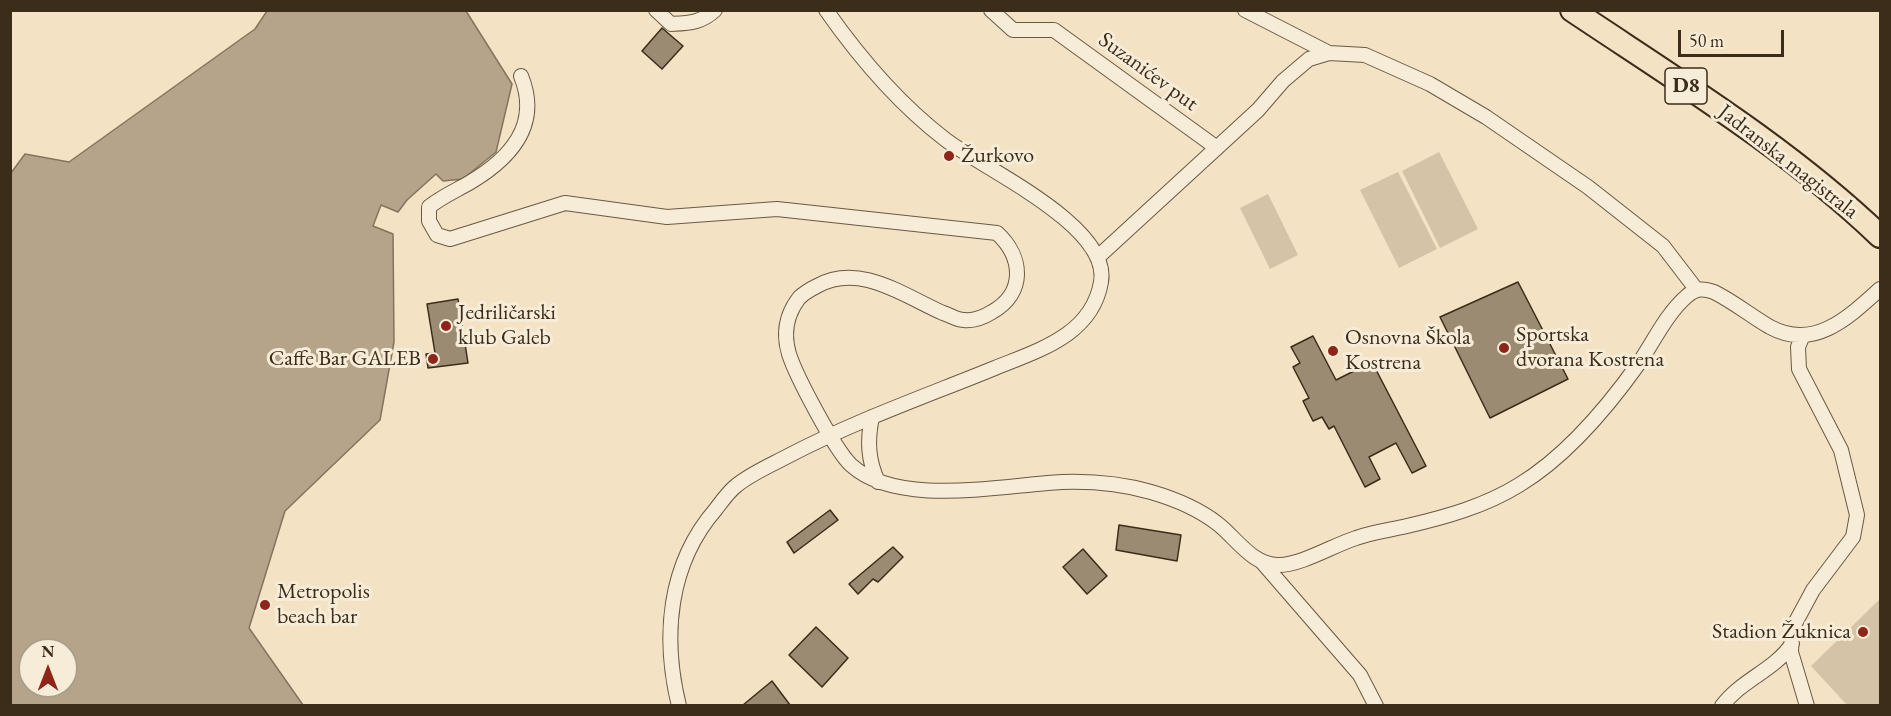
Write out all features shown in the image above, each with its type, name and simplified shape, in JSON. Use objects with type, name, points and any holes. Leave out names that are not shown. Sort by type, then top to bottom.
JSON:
[{"type":"main road","name":"Jadranska magistrala","points":[[1572,10],[1742,123],[1817,181],[1881,237]]},
{"type":"street","points":[[656,10],[671,24],[693,23],[707,18],[715,10]]},
{"type":"street","points":[[679,705],[671,674],[670,609],[681,566],[703,524],[736,486],[830,434],[1021,358],[1075,331],[1093,309],[1102,280],[1099,256],[1078,230],[1036,196],[946,140],[907,105],[846,40],[826,10]]},
{"type":"street","name":"Suzanićev put","points":[[991,10],[1013,30],[1054,30],[1217,148]]},
{"type":"street","points":[[1245,10],[1329,53]]},
{"type":"street","points":[[1099,256],[1217,148],[1309,59],[1329,53],[1365,55],[1430,84],[1486,117],[1588,187],[1655,239],[1696,290]]},
{"type":"street","points":[[520,76],[528,94],[527,114],[519,141],[492,169],[429,207],[429,221],[437,235],[450,239],[565,203],[667,217],[777,209],[969,228],[997,233],[1009,244],[1017,262],[1015,290],[1008,301],[982,318],[962,320],[865,278],[842,276],[801,295],[788,316],[785,340],[795,372],[847,461],[878,482],[900,488],[924,490],[1011,488],[1064,482],[1110,484],[1141,490],[1191,506],[1219,525],[1243,549],[1261,561],[1360,675],[1376,705]]},
{"type":"street","points":[[1261,561],[1277,566],[1360,536],[1472,508],[1520,485],[1565,450],[1607,405],[1678,304],[1696,290],[1703,288],[1714,292],[1772,328],[1803,335],[1820,333],[1844,320],[1881,289]]},
{"type":"street","points":[[1803,335],[1798,347],[1799,369],[1841,450],[1857,515],[1853,537],[1813,590],[1791,629],[1791,652],[1807,705]]},
{"type":"street","points":[[872,417],[868,450],[870,465],[878,482]]},
{"type":"street","points":[[1722,705],[1747,682],[1783,656],[1792,643]]},
{"type":"shaded area","points":[[267,11],[466,11],[512,84],[496,152],[463,179],[443,181],[436,174],[407,200],[398,212],[381,205],[373,226],[393,234],[394,342],[380,420],[285,511],[249,628],[303,705],[11,705],[11,173],[25,154],[69,162],[255,29]]},
{"type":"shaded area","points":[[1439,152],[1478,229],[1440,248],[1402,171]]},
{"type":"shaded area","points":[[1398,172],[1437,249],[1399,268],[1360,190]]},
{"type":"shaded area","points":[[1268,194],[1298,255],[1270,269],[1240,208]]},
{"type":"shaded area","name":"Stadion Žuknica","points":[[1880,599],[1880,705],[1847,705],[1811,666]]},
{"type":"building","points":[[662,28],[683,46],[662,69],[642,51]]},
{"type":"building","name":"Sportska dvorana Kostrena","points":[[1518,282],[1568,379],[1490,418],[1440,317]]},
{"type":"building","name":"Jedriličarski klub Galeb","points":[[458,299],[468,363],[428,368],[426,354],[435,353],[427,304]]},
{"type":"building","points":[[1313,336],[1336,380],[1372,362],[1426,466],[1412,473],[1396,443],[1369,457],[1380,479],[1365,487],[1334,426],[1329,429],[1322,417],[1313,421],[1303,401],[1309,398],[1293,367],[1300,363],[1291,347]]},
{"type":"building","points":[[830,510],[838,520],[794,553],[787,542]]},
{"type":"building","points":[[1119,525],[1181,535],[1177,561],[1116,550]]},
{"type":"building","points":[[893,547],[903,557],[878,582],[873,579],[858,594],[849,584]]},
{"type":"building","points":[[1083,549],[1107,576],[1087,594],[1063,567]]},
{"type":"building","points":[[816,627],[848,658],[822,687],[789,655]]},
{"type":"building","points":[[772,681],[790,705],[743,705]]},
{"type":"place","name":"Žurkovo","points":[[949,156]]},
{"type":"place","name":"Jedriličarski klub Galeb","points":[[446,326]]},
{"type":"place","name":"Sportska dvorana Kostrena","points":[[1504,348]]},
{"type":"place","name":"Osnovna Škola Kostrena","points":[[1333,351]]},
{"type":"place","name":"Caffe Bar GALEB","points":[[433,359]]},
{"type":"place","name":"Metropolis beach bar","points":[[265,605]]},
{"type":"place","name":"Stadion Žuknica","points":[[1863,632]]}]
